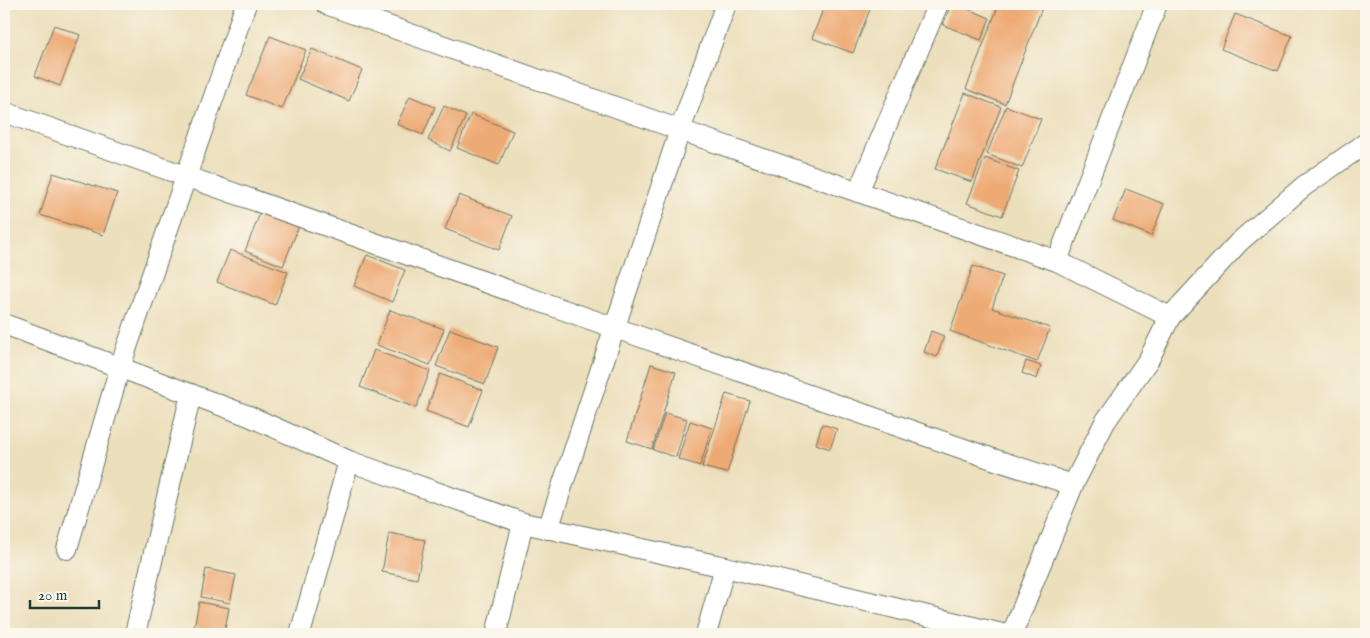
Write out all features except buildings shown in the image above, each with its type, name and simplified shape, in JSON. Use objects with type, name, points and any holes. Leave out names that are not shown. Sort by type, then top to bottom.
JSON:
[{"type":"street","points":[[67,549],[120,367],[246,4]]},
{"type":"street","points":[[326,4],[1057,261],[1170,316]]},
{"type":"street","points":[[548,529],[680,130],[726,4]]},
{"type":"street","points":[[858,192],[938,4]]},
{"type":"street","points":[[1057,261],[1157,4]]},
{"type":"street","points":[[4,112],[615,328],[1073,485]]},
{"type":"street","points":[[1012,634],[1073,485],[1105,422],[1149,359],[1170,316],[1239,242],[1304,186],[1366,143]]},
{"type":"street","points":[[4,324],[249,416],[349,461],[523,523],[725,567],[1002,634]]},
{"type":"street","points":[[135,634],[192,394]]},
{"type":"street","points":[[300,634],[349,461]]},
{"type":"street","points":[[496,634],[523,523]]},
{"type":"street","points":[[706,634],[725,567]]}]
